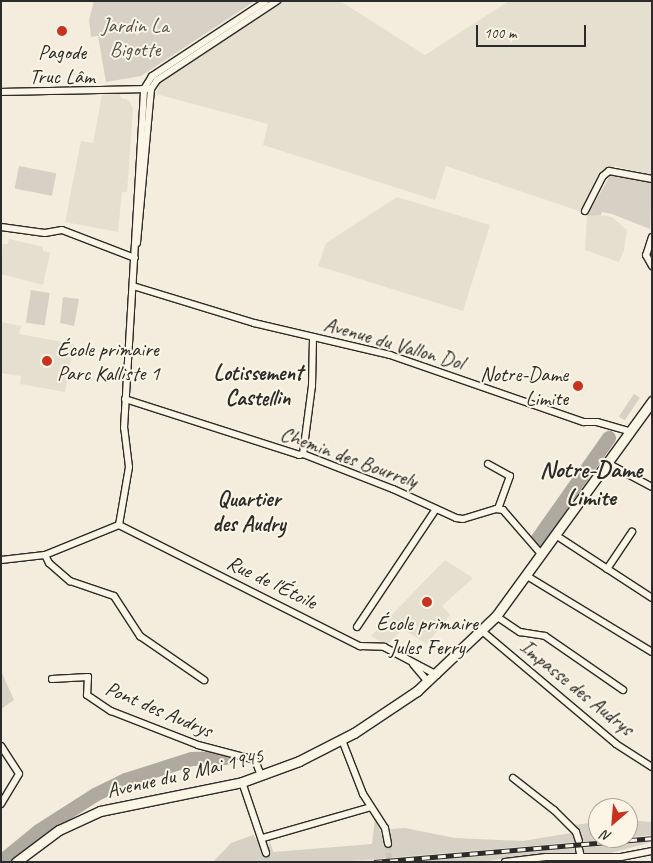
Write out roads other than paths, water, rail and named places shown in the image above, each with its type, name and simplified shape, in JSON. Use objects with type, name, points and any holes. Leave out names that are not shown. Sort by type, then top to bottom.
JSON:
[{"type":"main road","name":"Avenue du 8 Mai 1945","points":[[16,862],[59,830],[100,811],[242,782],[299,762],[342,740],[428,682],[496,616],[557,536],[609,464],[628,431],[652,401]]},
{"type":"street","points":[[1,560],[45,555],[119,525],[129,467],[124,428],[125,399],[135,258],[140,232],[148,89],[152,76],[266,1]]},
{"type":"street","points":[[1,92],[148,89],[157,80],[276,1]]},
{"type":"street","points":[[585,212],[603,176],[609,171],[652,178]]},
{"type":"street","points":[[1,227],[45,233],[62,230],[135,258]]},
{"type":"street","points":[[652,236],[646,255],[647,264],[652,266]]},
{"type":"street","name":"Avenue du Vallon Dol","points":[[133,286],[267,327],[390,355],[584,422],[628,431]]},
{"type":"street","points":[[303,454],[312,386],[313,337]]},
{"type":"street","name":"Chemin des Bourrely","points":[[125,399],[299,455],[303,454],[463,519],[498,509]]},
{"type":"street","points":[[488,464],[510,476],[498,509],[503,510],[542,555]]},
{"type":"street","points":[[609,464],[652,487]]},
{"type":"street","points":[[357,627],[436,509]]},
{"type":"street","name":"Rue de l'Étoile","points":[[119,525],[360,646],[384,647],[437,675]]},
{"type":"street","points":[[608,569],[632,532]]},
{"type":"street","points":[[557,536],[652,598]]},
{"type":"street","points":[[45,555],[54,569],[70,581],[114,596],[140,636],[204,680]]},
{"type":"street","points":[[526,576],[652,652]]},
{"type":"street","points":[[496,616],[520,632],[545,636],[623,690]]},
{"type":"street","name":"Impasse des Audrys","points":[[482,631],[616,744],[652,767]]},
{"type":"street","name":"Rue de l'Étoile","points":[[411,661],[428,682]]},
{"type":"street","name":"Pont des Audrys","points":[[52,679],[88,677],[87,695],[111,711],[198,745],[255,760],[261,776]]},
{"type":"street","points":[[342,740],[371,807],[385,828],[388,844]]},
{"type":"street","points":[[1,746],[18,770],[19,778],[1,804]]},
{"type":"street","points":[[513,778],[554,810],[576,832],[579,841]]},
{"type":"street","points":[[242,782],[256,828],[263,838],[266,853]]},
{"type":"street","points":[[263,838],[371,807]]},
{"type":"street","points":[[579,849],[579,858]]},
{"type":"street","points":[[505,862],[621,857],[652,851]]},
{"type":"waterway","points":[[537,540],[609,438]]},
{"type":"waterway","points":[[1,862],[39,831],[95,795],[126,780],[192,759],[230,758]]},
{"type":"tunnel","points":[[388,844],[389,862]]},
{"type":"tunnel","points":[[266,853],[268,862]]},
{"type":"railway","points":[[374,862],[652,838]]},
{"type":"place","name":"Pagode Truc Lâm","points":[[62,31]]},
{"type":"place","name":"École primaire Parc Kalliste 1","points":[[47,361]]},
{"type":"place","name":"Notre-Dame Limite","points":[[578,386]]},
{"type":"place","name":"École primaire Jules Ferry","points":[[427,602]]},
{"type":"district","name":"Lotissement Castellin","points":[[258,386]]},
{"type":"district","name":"Notre-Dame Limite","points":[[591,484]]},
{"type":"district","name":"Quartier des Audry","points":[[249,512]]},
{"type":"park label","name":"Jardin La Bigotte","points":[[135,37]]}]
